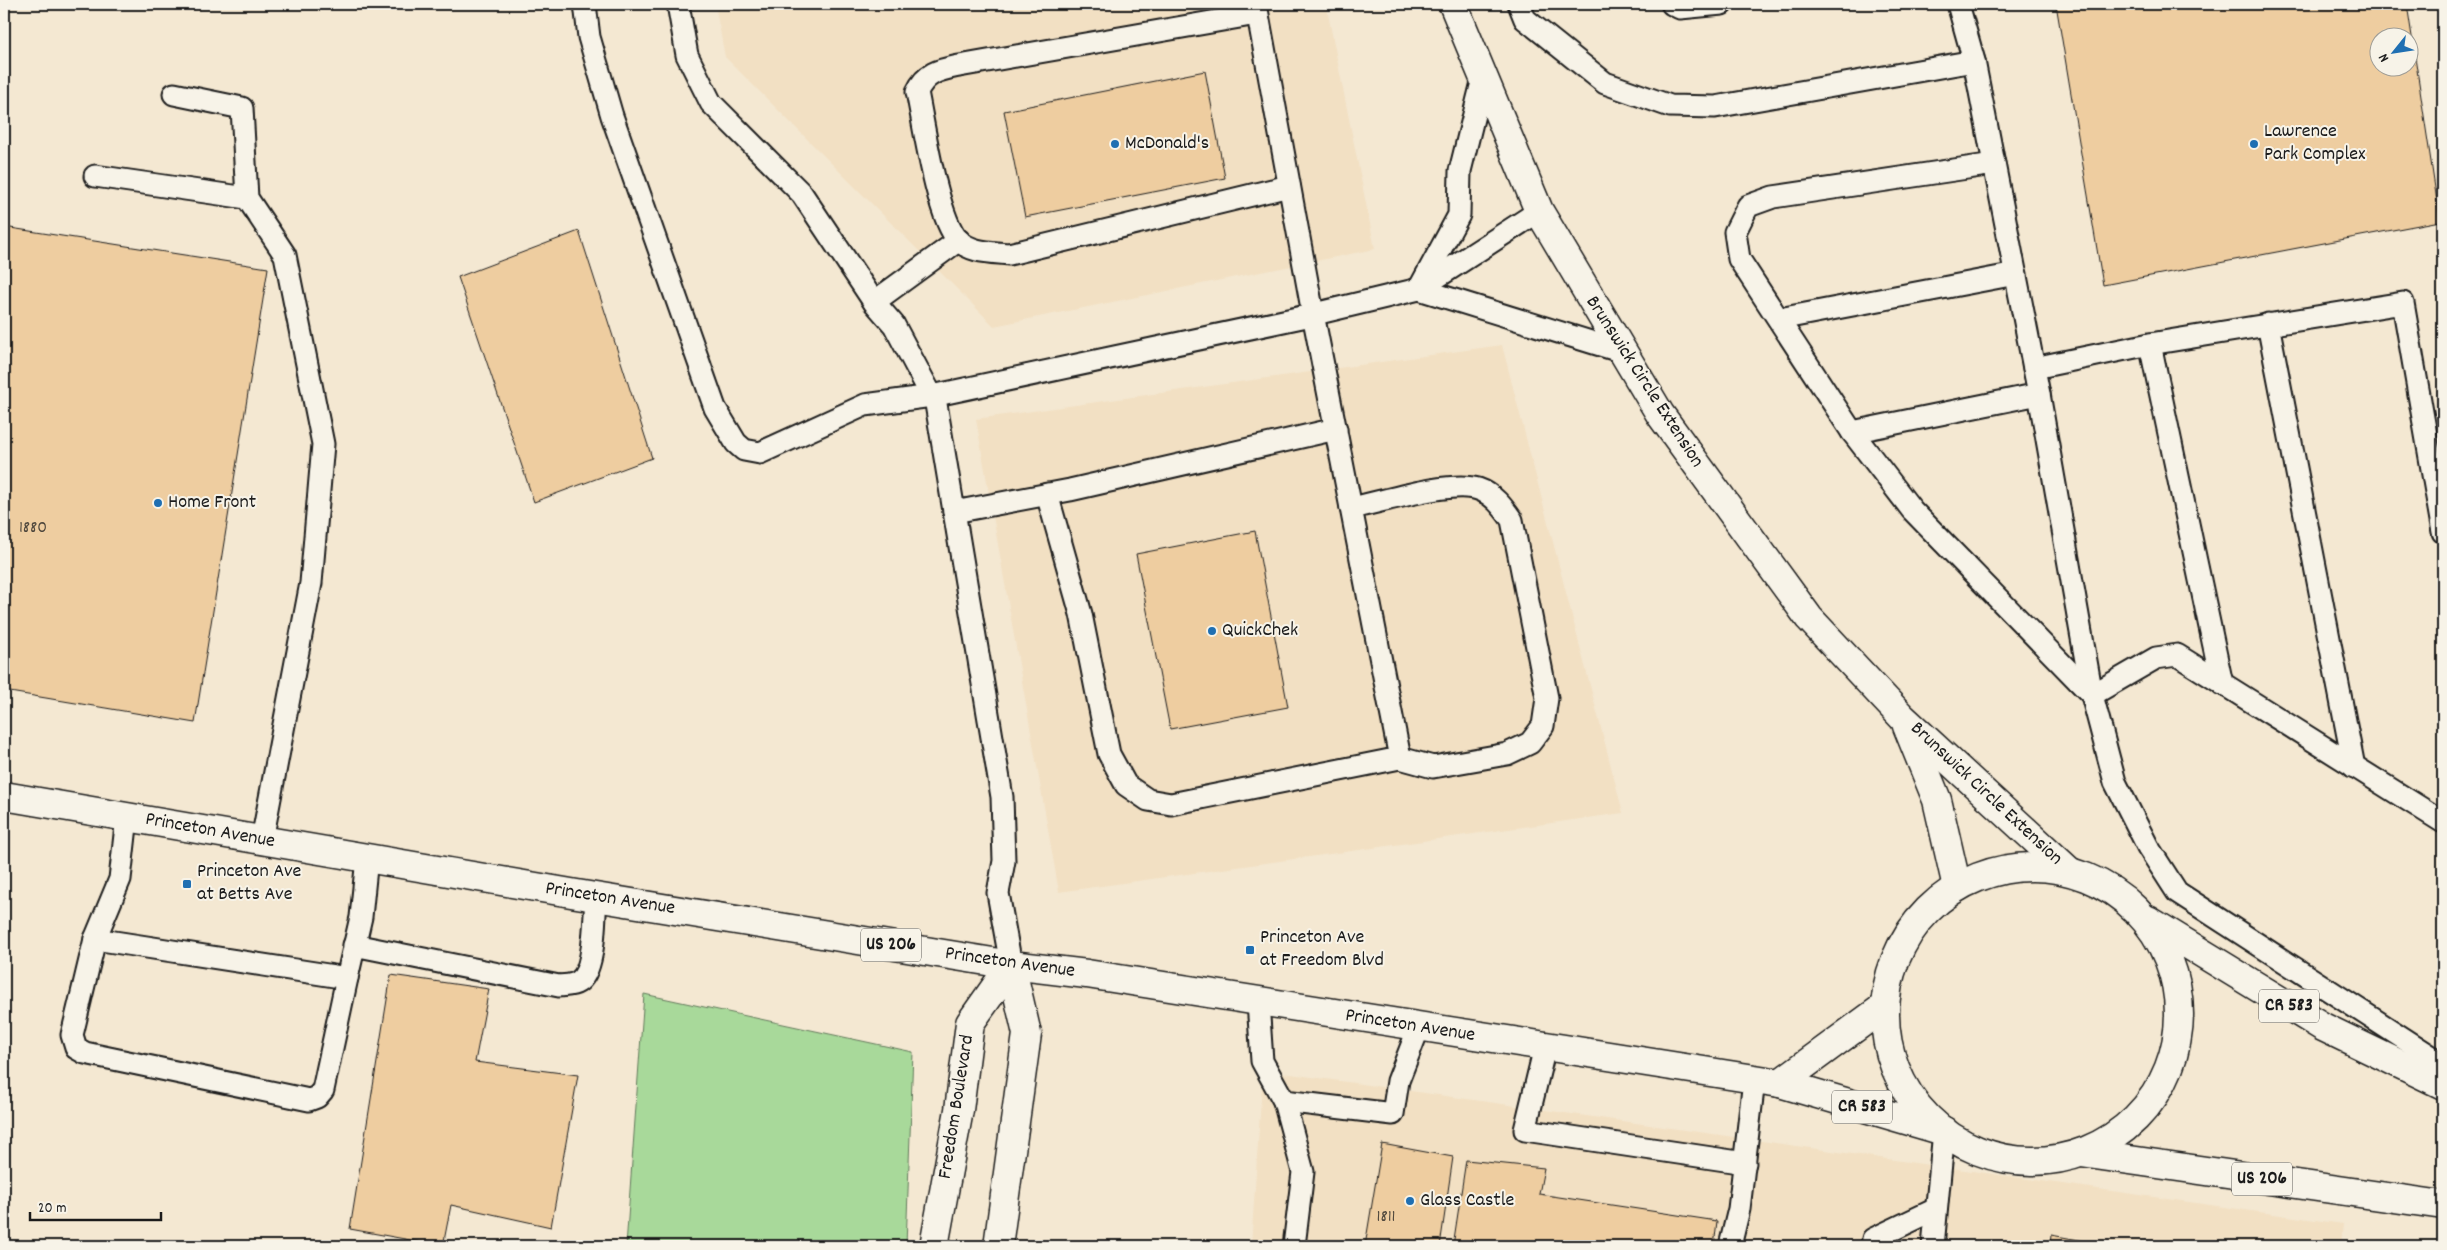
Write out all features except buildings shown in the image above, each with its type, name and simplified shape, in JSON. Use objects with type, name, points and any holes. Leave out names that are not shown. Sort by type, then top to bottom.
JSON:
[{"type":"main road","name":"Brunswick Circle Extension","points":[[1453,4],[1539,210],[1660,414],[1809,618],[1903,718],[2069,871]]},
{"type":"main road","name":"Brunswick Circle Extension","points":[[1903,718],[1937,800],[1957,887]]},
{"type":"main road","name":"Princeton Avenue","points":[[4,796],[596,897],[1011,965],[1767,1082],[1944,1131]]},
{"type":"main road","points":[[2040,866],[2069,871],[2104,886],[2120,896],[2142,916],[2159,939],[2171,965],[2178,993],[2179,1022],[2175,1051],[2165,1078],[2150,1103],[2131,1124],[2107,1141],[2081,1153],[2053,1160],[2015,1160],[1996,1156],[1969,1146],[1944,1131],[1923,1112],[1906,1089],[1894,1062],[1887,1034],[1885,1006],[1890,977],[1899,950],[1914,925],[1934,904],[1957,887],[1983,874],[2011,868],[2040,866]]},
{"type":"main road","name":"CR 583","points":[[2142,916],[2323,1027],[2443,1085]]},
{"type":"main road","name":"Freedom Boulevard","points":[[934,1246],[959,1110],[970,1023],[1011,965]]},
{"type":"main road","points":[[998,1246],[1027,1034],[1011,965]]},
{"type":"main road","points":[[1767,1082],[1885,1006]]},
{"type":"main road","name":"US 206","points":[[2081,1153],[2443,1205]]},
{"type":"lane","points":[[585,4],[589,37],[612,116],[715,408],[736,443],[744,450],[760,453],[864,406],[932,396],[1313,314],[1419,289],[1539,210]]},
{"type":"lane","points":[[678,4],[687,55],[711,103],[802,194],[874,302],[894,325],[936,404],[1002,797],[1004,861],[998,893],[1011,965]]},
{"type":"lane","points":[[1518,4],[1526,19],[1605,83],[1670,106],[1715,108],[1974,61]]},
{"type":"lane","points":[[1672,4],[1680,8],[1722,4]]},
{"type":"lane","points":[[1958,4],[1974,61],[2040,394],[2092,695],[2115,782],[2148,847],[2177,892],[2443,1064]]},
{"type":"lane","points":[[1289,186],[1009,254],[977,251],[958,240],[943,212],[917,92],[922,81],[934,72],[1256,9],[1313,314],[1400,758]]},
{"type":"lane","points":[[1419,289],[1459,215],[1460,171],[1483,78]]},
{"type":"lane","points":[[174,94],[242,108],[247,198],[285,255],[323,444],[311,583],[262,840]]},
{"type":"lane","points":[[1994,164],[1773,197],[1748,206],[1735,232],[1739,259],[1852,432],[1912,510],[2092,695]]},
{"type":"lane","points":[[95,176],[247,198]]},
{"type":"lane","points":[[874,302],[958,240]]},
{"type":"lane","points":[[1779,318],[2016,274]]},
{"type":"lane","points":[[1419,289],[1623,352]]},
{"type":"lane","points":[[2034,368],[2150,344],[2403,303],[2443,532]]},
{"type":"lane","points":[[2268,324],[2354,767]]},
{"type":"lane","points":[[2150,344],[2222,684]]},
{"type":"lane","points":[[1852,432],[2040,394]]},
{"type":"lane","points":[[954,512],[1047,494],[1336,429]]},
{"type":"lane","points":[[1047,494],[1081,614],[1109,754],[1126,785],[1148,800],[1171,804],[1400,758],[1433,767],[1507,754],[1530,743],[1543,726],[1548,698],[1512,520],[1498,502],[1478,489],[1452,487],[1351,508]]},
{"type":"lane","points":[[2092,695],[2156,658],[2177,655],[2443,822]]},
{"type":"lane","points":[[127,817],[120,879],[95,939],[72,1035],[76,1048],[86,1053],[310,1100],[317,1097],[323,1090],[361,917],[367,858]]},
{"type":"lane","points":[[354,945],[559,986],[569,985],[578,982],[586,973],[591,956],[596,897]]},
{"type":"lane","points":[[95,939],[347,978]]},
{"type":"lane","points":[[1258,1002],[1262,1061],[1284,1101],[1303,1172],[1294,1246]]},
{"type":"lane","points":[[1284,1101],[1393,1114],[1398,1081],[1419,1027]]},
{"type":"lane","points":[[1544,1047],[1525,1130],[1745,1163]]},
{"type":"lane","points":[[1730,1246],[1739,1209],[1745,1163],[1767,1082]]},
{"type":"lane","points":[[1933,1246],[1944,1131]]},
{"type":"lane","points":[[1872,1246],[1873,1239],[1936,1209]]},
{"type":"shaded area","points":[[715,4],[1326,4],[1375,249],[994,326],[725,57]]},
{"type":"shaded area","points":[[1502,345],[1623,813],[1059,892],[976,419]]},
{"type":"shaded area","points":[[1263,1070],[2343,1224],[2341,1246],[1251,1246]]},
{"type":"green space","points":[[644,994],[913,1052],[906,1246],[626,1246]]},
{"type":"place","name":"McDonald's","points":[[1115,144]]},
{"type":"place","name":"Lawrence Park Complex","points":[[2254,144]]},
{"type":"place","name":"Home Front","points":[[158,503]]},
{"type":"place","name":"QuickChek","points":[[1212,631]]},
{"type":"place","name":"Princeton Ave at Betts Ave","points":[[187,884]]},
{"type":"place","name":"Princeton Ave at Freedom Blvd","points":[[1250,950]]},
{"type":"place","name":"Glass Castle","points":[[1410,1201]]}]
